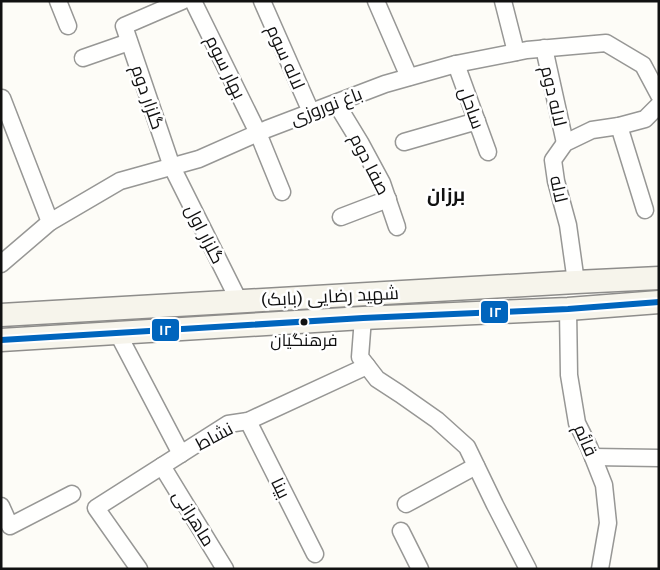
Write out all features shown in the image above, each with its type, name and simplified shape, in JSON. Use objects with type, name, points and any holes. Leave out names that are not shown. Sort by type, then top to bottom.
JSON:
[{"type":"main road","name":"شهید رضایی (بابک)","points":[[1,315],[659,278]]},
{"type":"main road","name":"شهید رضایی (بابک)","points":[[1,340],[363,318],[568,309],[659,302]]},
{"type":"street","points":[[58,1],[68,26]]},
{"type":"street","points":[[83,58],[126,34],[157,6],[182,1]]},
{"type":"street","name":"بهار سوم","points":[[194,1],[258,133],[282,192]]},
{"type":"street","name":"لاله سوم","points":[[262,1],[311,112]]},
{"type":"street","points":[[376,1],[409,77]]},
{"type":"street","points":[[503,1],[516,52]]},
{"type":"street","name":"گلزار دوم","points":[[126,34],[172,167]]},
{"type":"street","name":"باغ نوروزی","points":[[1,263],[50,222],[120,181],[199,159],[258,133],[385,84],[456,64],[544,48],[606,43],[643,65],[659,95]]},
{"type":"street","name":"لاله دوم","points":[[544,48],[565,143]]},
{"type":"street","name":"ساحل","points":[[456,64],[488,152]]},
{"type":"street","points":[[2,98],[50,222]]},
{"type":"street","name":"صفا دوم","points":[[336,103],[382,183],[397,227]]},
{"type":"street","points":[[565,143],[592,130],[619,126],[645,118],[659,105]]},
{"type":"street","points":[[404,142],[477,121]]},
{"type":"street","points":[[619,126],[645,210]]},
{"type":"street","name":"لاله","points":[[565,143],[553,160],[556,181],[568,226],[576,282]]},
{"type":"street","name":"گلزار اول","points":[[172,167],[239,301]]},
{"type":"street","points":[[342,217],[388,199]]},
{"type":"street","name":"قائم","points":[[568,309],[569,375],[577,423],[604,485],[608,523],[599,568]]},
{"type":"street","points":[[363,318],[360,357],[378,379],[437,420],[467,446],[528,569]]},
{"type":"street","points":[[117,332],[181,454]]},
{"type":"street","name":"نشاط","points":[[139,569],[96,508],[228,424],[248,421],[367,366]]},
{"type":"street","name":"بینا","points":[[248,421],[315,554]]},
{"type":"street","points":[[593,457],[659,458]]},
{"type":"street","name":"ماهرانی","points":[[162,466],[226,569]]},
{"type":"street","points":[[406,504],[476,466]]},
{"type":"street","points":[[1,506],[10,526],[72,494]]},
{"type":"street","points":[[400,531],[420,569]]},
{"type":"transit line","name":"۱۲","points":[[1,340],[363,318],[568,309],[659,302]]},
{"type":"place","name":"فرهنگیان","points":[[304,322]]},
{"type":"district","name":"برزان","points":[[446,194]]}]
